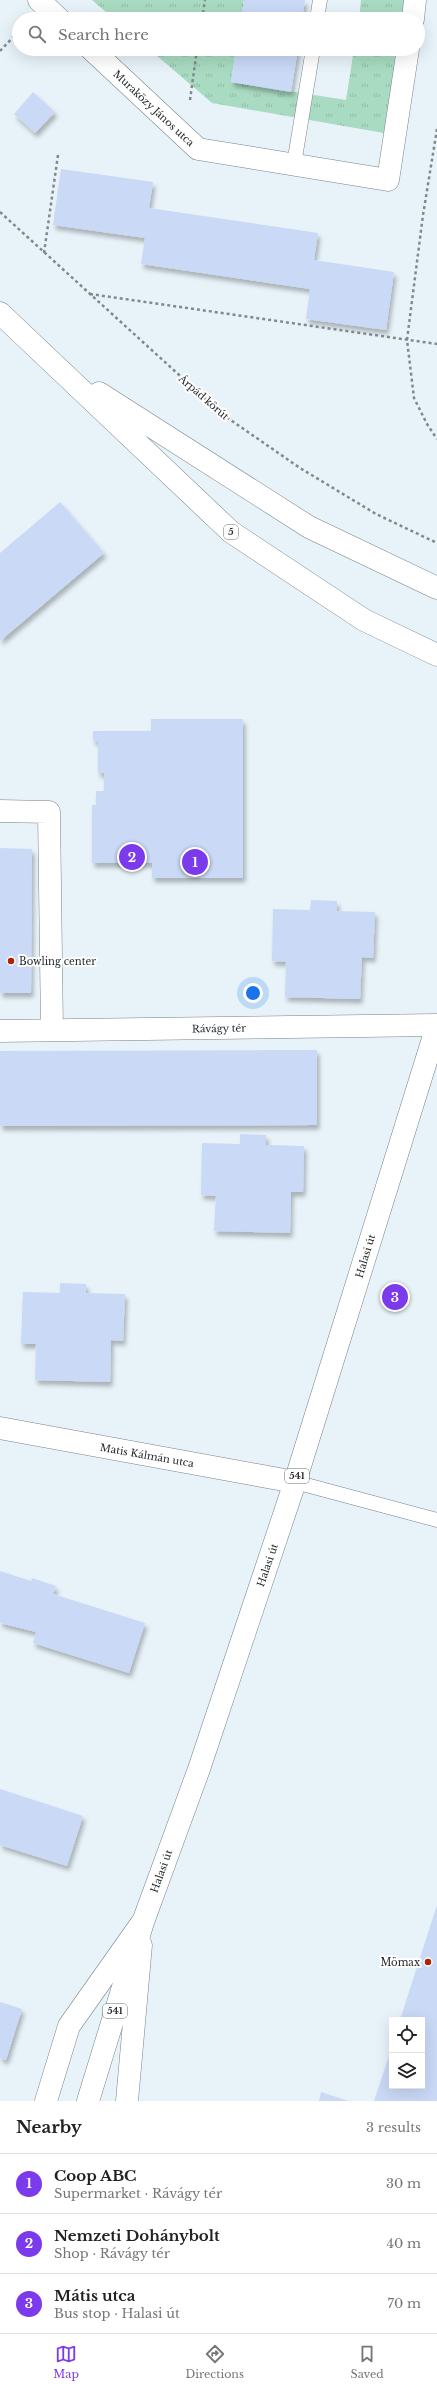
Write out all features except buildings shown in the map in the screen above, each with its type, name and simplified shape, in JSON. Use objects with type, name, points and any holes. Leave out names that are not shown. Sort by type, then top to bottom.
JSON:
[{"type":"main road","points":[[39,0],[52,12]]},
{"type":"main road","points":[[413,12],[415,0]]},
{"type":"main road","name":"Muraközy János utca","points":[[98,56],[198,149],[388,180],[407,56]]},
{"type":"main road","name":"5","points":[[0,313],[231,532],[364,620],[437,655]]},
{"type":"main road","name":"5","points":[[56,366],[308,527],[437,588]]},
{"type":"main road","points":[[0,811],[49,812],[52,1030]]},
{"type":"main road","name":"Rávágy tér","points":[[0,1031],[437,1025]]},
{"type":"main road","name":"Halasi út","points":[[88,2101],[143,1922],[199,1768],[295,1482],[437,1025]]},
{"type":"main road","name":"Matis Kálmán utca","points":[[0,1428],[295,1482]]},
{"type":"main road","points":[[46,2101],[68,2026],[143,1922]]},
{"type":"main road","points":[[127,2101],[143,1922]]},
{"type":"lane","points":[[318,12],[320,0]]},
{"type":"lane","points":[[294,164],[312,56]]},
{"type":"lane","points":[[295,1482],[437,1520]]},
{"type":"path","points":[[203,12],[205,0]]},
{"type":"path","points":[[0,51],[12,38]]},
{"type":"path","points":[[192,86],[196,56]]},
{"type":"path","points":[[437,130],[423,215],[407,340],[414,398],[427,424],[437,439]]},
{"type":"path","points":[[44,253],[58,155]]},
{"type":"path","name":"Árpád körút","points":[[0,212],[222,414],[300,468],[376,514],[437,543]]},
{"type":"path","points":[[89,294],[437,344]]},
{"type":"green space","points":[[92,0],[244,0],[242,12],[106,12]]},
{"type":"green space","points":[[361,0],[415,0],[414,12],[360,12]]},
{"type":"green space","points":[[157,56],[235,56],[231,82],[346,100],[353,56],[407,56],[395,135],[212,103]]},
{"type":"place","name":"Nemzeti Dohánybolt","points":[[132,857]]},
{"type":"place","name":"Coop ABC","points":[[195,862]]},
{"type":"place","name":"Bowling center","points":[[11,961]]},
{"type":"place","name":"Mátis utca","points":[[395,1297]]},
{"type":"place","name":"Mömax","points":[[428,1962]]}]
